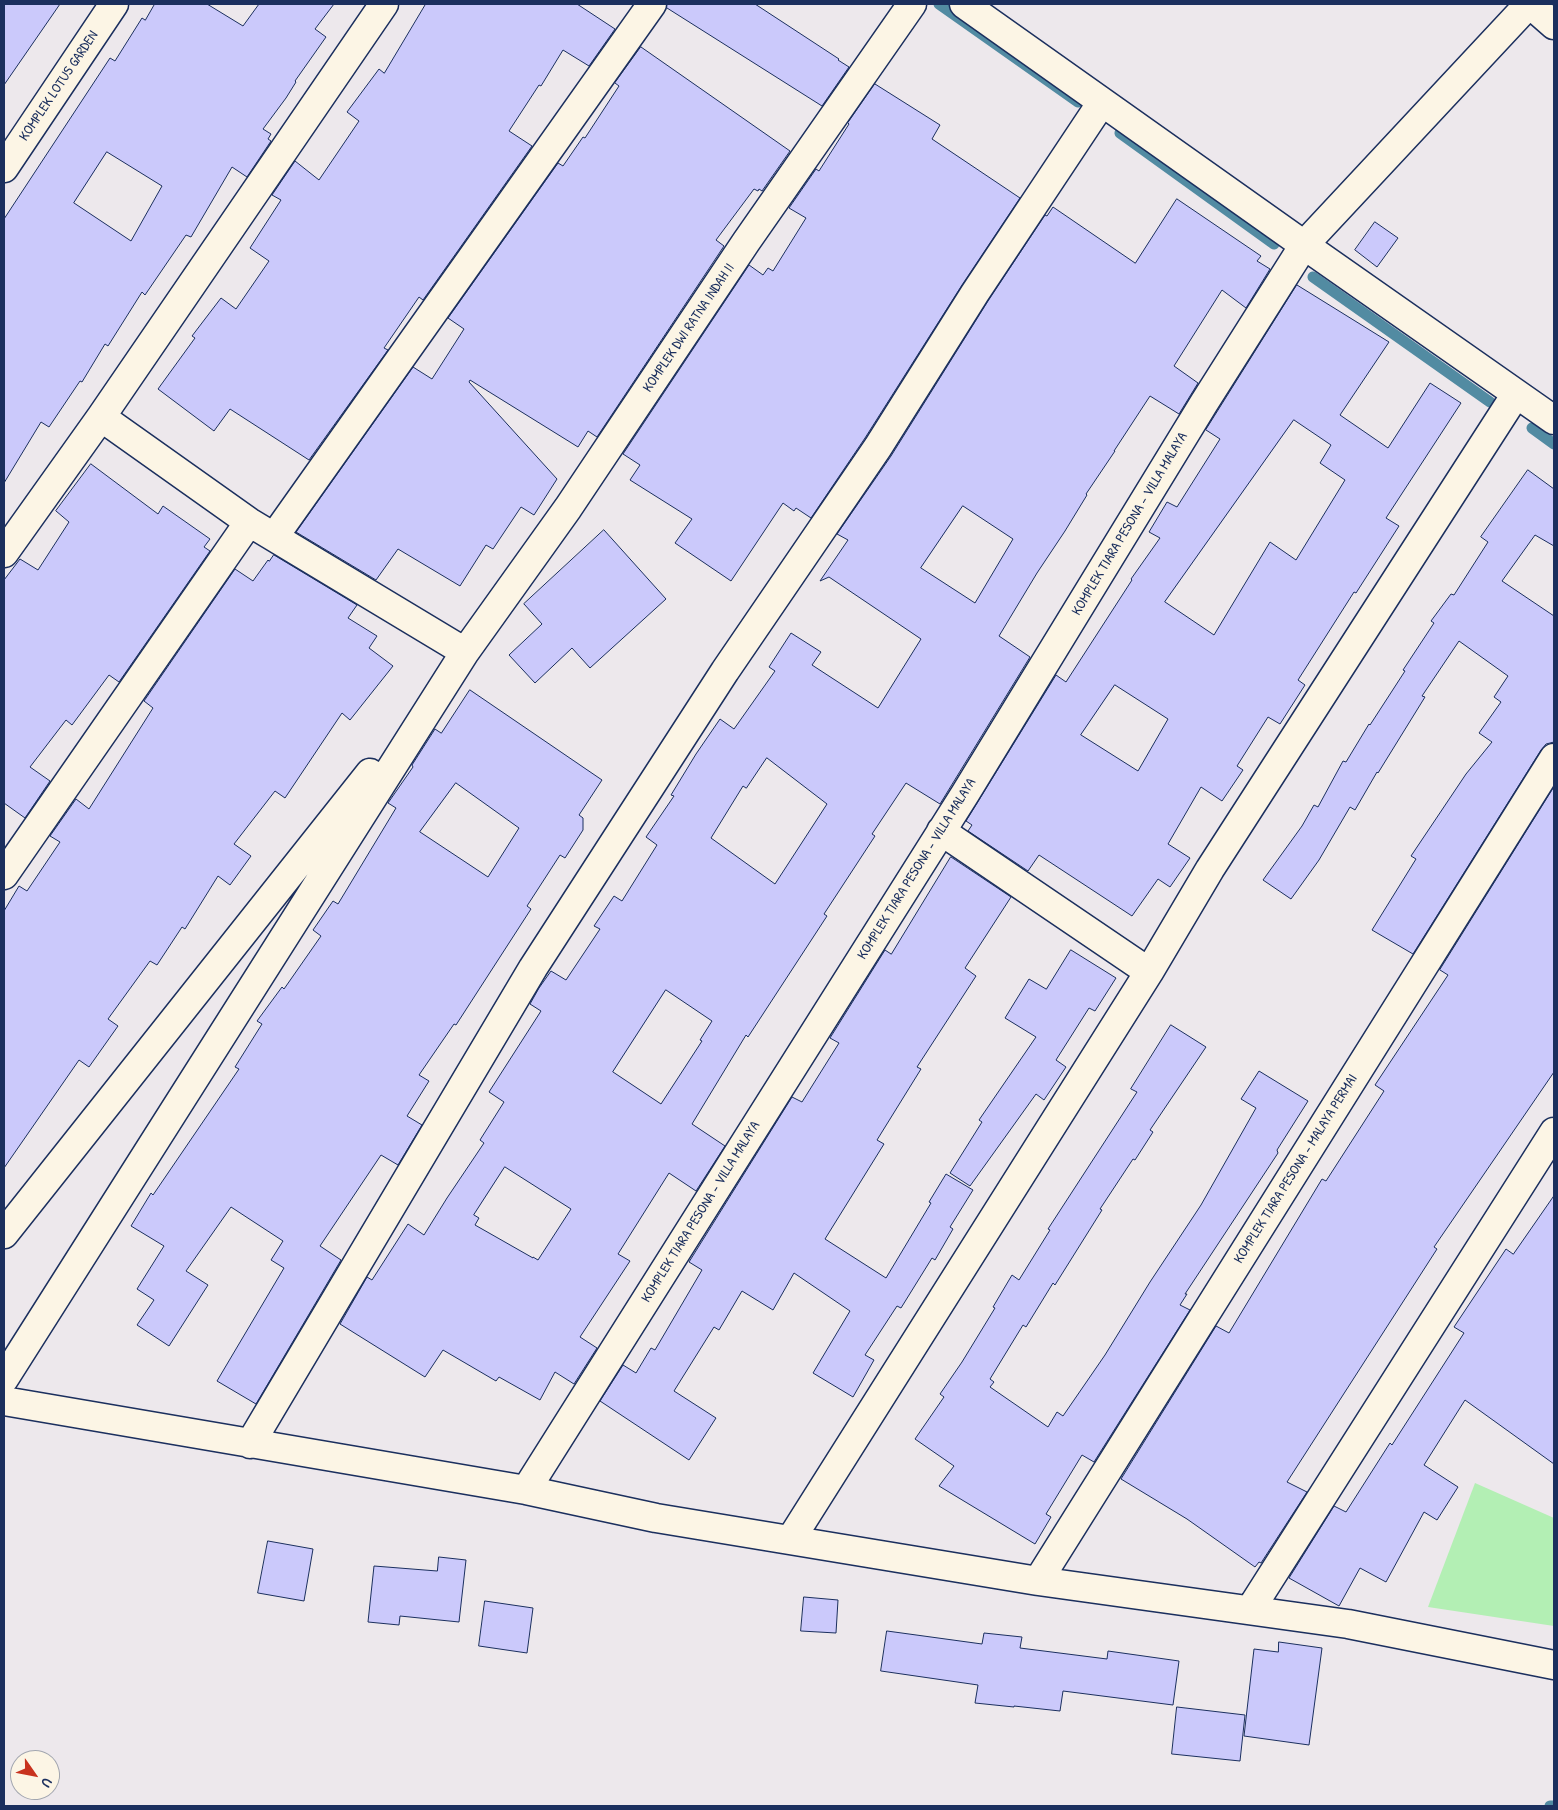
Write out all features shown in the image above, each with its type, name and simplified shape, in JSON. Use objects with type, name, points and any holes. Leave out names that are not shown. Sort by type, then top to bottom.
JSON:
[{"type":"street","name":"KOMPLEK LOTUS GARDEN","points":[[4,168],[114,4]]},
{"type":"street","points":[[4,553],[101,416],[384,4]]},
{"type":"street","points":[[274,537],[652,4]]},
{"type":"street","name":"KOMPLEK DWI RATNA INDAH II","points":[[466,652],[568,508],[746,242],[912,4]]},
{"type":"street","points":[[964,4],[1554,420]]},
{"type":"street","points":[[1530,4],[1554,25]]},
{"type":"street","name":"KOMPLEK TIARA PESONA - VILLA MALAYA","points":[[526,1490],[941,831],[1204,403],[1304,245],[1530,4]]},
{"type":"street","points":[[250,1444],[533,968],[725,671],[878,447],[975,293],[1102,102]]},
{"type":"street","points":[[791,1539],[1148,972],[1210,869],[1516,394]]},
{"type":"street","points":[[101,416],[249,522],[466,652]]},
{"type":"street","points":[[4,875],[249,522]]},
{"type":"street","points":[[4,1234],[466,652]]},
{"type":"street","points":[[4,1379],[466,652]]},
{"type":"street","name":"KOMPLEK TIARA PESONA - MALAYA PERMAI","points":[[1038,1581],[1554,758]]},
{"type":"street","points":[[941,831],[1148,972]]},
{"type":"street","points":[[1250,1610],[1554,1132]]},
{"type":"street","points":[[4,1401],[526,1490],[656,1518],[1038,1581],[1348,1624],[1554,1665]]},
{"type":"green space","points":[[1475,1483],[1554,1518],[1554,1626],[1428,1607]]},
{"type":"building","points":[[4,4],[60,4],[4,85]]},
{"type":"building","points":[[155,4],[207,4],[243,26],[259,4],[334,4],[315,29],[326,37],[263,129],[271,134],[268,139],[271,141],[247,177],[232,167],[191,237],[186,235],[145,295],[142,292],[108,346],[105,344],[82,382],[80,381],[49,427],[41,422],[4,483],[4,219],[110,58],[115,61],[142,18],[145,20]],"holes":[[[107,152],[162,186],[131,241],[74,203]]]},
{"type":"building","points":[[426,4],[577,4],[615,29],[589,66],[563,50],[541,86],[539,85],[509,131],[532,146],[423,300],[419,297],[384,348],[388,350],[309,460],[230,409],[214,431],[158,389],[195,338],[192,336],[221,298],[236,309],[269,261],[250,248],[281,200],[272,195],[295,161],[319,180],[359,121],[347,112],[379,69],[384,73]]},
{"type":"building","points":[[667,4],[755,4],[849,67],[822,106],[667,8]]},
{"type":"building","points":[[641,47],[790,151],[762,191],[754,189],[716,240],[724,246],[597,437],[588,431],[578,447],[470,380],[469,382],[557,479],[534,515],[521,507],[493,549],[486,545],[460,586],[398,549],[376,580],[296,532],[413,367],[432,379],[464,329],[448,318],[558,163],[563,166],[583,137],[585,138],[619,86],[615,83]]},
{"type":"building","points":[[875,84],[940,125],[932,139],[1020,198],[811,518],[796,508],[794,511],[783,503],[731,581],[675,543],[692,519],[630,480],[640,465],[623,454],[749,265],[763,275],[768,268],[773,271],[806,218],[789,208],[816,169],[819,171],[848,123]]},
{"type":"building","points":[[1177,199],[1261,256],[1257,261],[1270,269],[1246,308],[1222,290],[1174,366],[1198,383],[1179,414],[1150,396],[1037,573],[999,636],[1030,657],[940,804],[906,783],[872,834],[875,836],[824,914],[827,916],[748,1037],[746,1035],[692,1124],[725,1146],[696,1191],[669,1173],[618,1254],[630,1261],[580,1337],[597,1348],[574,1384],[555,1372],[540,1400],[499,1377],[496,1381],[443,1350],[425,1377],[340,1324],[367,1277],[372,1280],[408,1224],[424,1235],[484,1143],[480,1140],[504,1102],[489,1092],[541,1011],[530,1004],[539,988],[551,971],[566,980],[600,929],[594,926],[614,896],[622,901],[657,845],[646,837],[674,796],[671,795],[696,754],[720,719],[734,729],[775,671],[769,667],[791,633],[821,652],[812,665],[878,708],[921,639],[829,577],[820,581],[848,540],[837,534],[891,456],[988,301],[1045,215],[1047,216],[1053,207],[1135,263]],"holes":[[[963,506],[1013,539],[975,603],[921,568]],[[767,758],[827,804],[775,884],[711,838],[743,786],[746,788]],[[666,990],[712,1021],[700,1040],[702,1041],[661,1104],[613,1072]],[[505,1167],[571,1209],[538,1260],[475,1225],[479,1218],[474,1215]]]},
{"type":"building","points":[[1375,222],[1398,238],[1377,267],[1355,250]]},
{"type":"building","points":[[1297,285],[1389,342],[1340,415],[1388,448],[1430,383],[1461,403],[1386,518],[1399,526],[1298,680],[1305,685],[1280,724],[1268,717],[1237,766],[1243,770],[1222,801],[1201,787],[1168,844],[1190,858],[1170,887],[1158,879],[1132,916],[1039,855],[1028,871],[968,831],[972,825],[966,821],[1056,675],[1066,682],[1131,579],[1160,538],[1149,532],[1167,502],[1177,507],[1220,439],[1206,430]],"holes":[[[1294,420],[1331,445],[1320,463],[1345,480],[1296,560],[1270,542],[1214,635],[1165,602]],[[1115,685],[1168,719],[1138,771],[1081,735]]]},
{"type":"building","points":[[91,464],[158,514],[163,506],[210,539],[204,547],[210,551],[119,682],[109,675],[72,725],[66,720],[30,767],[50,781],[25,818],[4,803],[4,580],[20,559],[38,570],[69,522],[56,511]]},
{"type":"building","points":[[1528,470],[1554,489],[1554,546],[1535,535],[1502,581],[1554,616],[1554,742],[1546,744],[1541,750],[1413,954],[1372,930],[1416,859],[1411,856],[1466,774],[1492,742],[1479,733],[1501,702],[1494,697],[1508,676],[1459,641],[1422,696],[1425,697],[1355,810],[1350,807],[1319,860],[1291,899],[1263,880],[1302,826],[1314,805],[1318,807],[1343,761],[1346,762],[1405,671],[1403,670],[1434,623],[1431,621],[1451,594],[1454,595],[1488,542],[1481,537]]},
{"type":"building","points":[[604,530],[666,599],[590,668],[572,648],[535,683],[509,655],[542,624],[524,604]]},
{"type":"building","points":[[274,555],[357,605],[348,618],[377,636],[369,648],[393,666],[350,720],[342,713],[285,798],[275,791],[234,844],[251,856],[230,885],[218,876],[185,929],[182,927],[157,965],[150,961],[108,1019],[118,1026],[89,1067],[79,1060],[4,1168],[4,911],[19,886],[27,891],[60,842],[50,836],[76,799],[89,809],[153,708],[144,701],[235,569],[253,581],[268,560]]},
{"type":"building","points":[[470,690],[602,780],[579,815],[583,818],[583,830],[565,858],[560,855],[527,906],[531,909],[456,1025],[454,1024],[419,1075],[429,1081],[407,1116],[422,1125],[398,1165],[381,1155],[320,1246],[341,1260],[256,1404],[217,1381],[284,1268],[271,1260],[283,1241],[231,1207],[186,1271],[208,1285],[169,1346],[137,1325],[154,1300],[137,1289],[164,1246],[131,1226],[151,1193],[153,1195],[239,1069],[235,1067],[262,1024],[257,1021],[282,987],[284,989],[321,936],[313,930],[333,901],[338,904],[396,808],[388,803],[413,767],[412,765],[435,729],[441,733]],"holes":[[[456,783],[519,828],[488,877],[420,832]]]},
{"type":"building","points":[[1554,787],[1554,1072],[1434,1247],[1437,1249],[1287,1482],[1307,1492],[1261,1563],[1259,1562],[1255,1567],[1187,1519],[1121,1479],[1216,1326],[1229,1333],[1322,1179],[1326,1181],[1384,1091],[1375,1085],[1448,975],[1440,970]]},
{"type":"building","points":[[951,857],[1011,897],[965,968],[976,976],[917,1067],[921,1069],[877,1140],[884,1144],[825,1239],[886,1278],[946,1174],[973,1190],[950,1227],[953,1229],[935,1260],[932,1258],[901,1308],[897,1306],[865,1355],[874,1360],[853,1397],[813,1373],[850,1311],[794,1273],[773,1310],[742,1291],[719,1330],[714,1327],[674,1391],[716,1418],[689,1460],[600,1401],[623,1365],[636,1373],[651,1348],[655,1350],[702,1270],[689,1262],[792,1097],[802,1102],[839,1043],[830,1038],[885,950],[891,954]]},
{"type":"building","points":[[1071,950],[1116,978],[1095,1011],[1089,1008],[1056,1060],[1066,1067],[1044,1100],[1036,1094],[970,1186],[950,1173],[982,1122],[979,1120],[1036,1037],[1005,1018],[1029,979],[1046,989]]},
{"type":"building","points":[[1171,1025],[1206,1047],[1150,1130],[1153,1132],[1100,1209],[1102,1210],[1055,1285],[1053,1283],[1026,1327],[1023,1325],[990,1379],[994,1382],[990,1387],[1048,1427],[1057,1412],[1063,1416],[1105,1355],[1201,1205],[1256,1108],[1241,1099],[1259,1071],[1308,1101],[1277,1150],[1278,1153],[1185,1294],[1187,1294],[1180,1305],[1190,1310],[1094,1462],[1082,1455],[1046,1514],[1051,1517],[1035,1544],[939,1486],[954,1466],[915,1439],[944,1397],[940,1394],[995,1308],[993,1307],[1012,1275],[1019,1280],[1050,1230],[1048,1229],[1137,1092],[1131,1089]]},
{"type":"building","points":[[1554,1196],[1554,1464],[1465,1400],[1424,1465],[1458,1487],[1437,1520],[1424,1512],[1386,1582],[1360,1568],[1339,1606],[1289,1578],[1334,1506],[1346,1512],[1390,1443],[1392,1445],[1464,1333],[1454,1327],[1506,1249],[1513,1254]]},
{"type":"building","points":[[268,1541],[313,1549],[304,1601],[258,1593]]},
{"type":"building","points":[[439,1557],[466,1560],[459,1622],[400,1616],[399,1625],[368,1622],[374,1566],[437,1571]]},
{"type":"building","points":[[804,1597],[838,1600],[836,1633],[801,1631]]},
{"type":"building","points":[[485,1601],[533,1608],[527,1653],[479,1646]]},
{"type":"building","points":[[887,1631],[982,1644],[984,1633],[1022,1637],[1020,1648],[1107,1659],[1108,1651],[1179,1661],[1173,1705],[1063,1691],[1060,1711],[975,1703],[978,1685],[881,1671]]},
{"type":"building","points":[[1279,1642],[1322,1648],[1309,1745],[1244,1736],[1254,1649],[1278,1652]]},
{"type":"building","points":[[1177,1707],[1245,1715],[1240,1761],[1172,1754]]},
{"type":"waterway","points":[[939,4],[1078,102]]},
{"type":"waterway","points":[[1120,133],[1274,244]]},
{"type":"waterway","points":[[1313,277],[1490,402]]},
{"type":"waterway","points":[[1532,428],[1554,444]]}]
